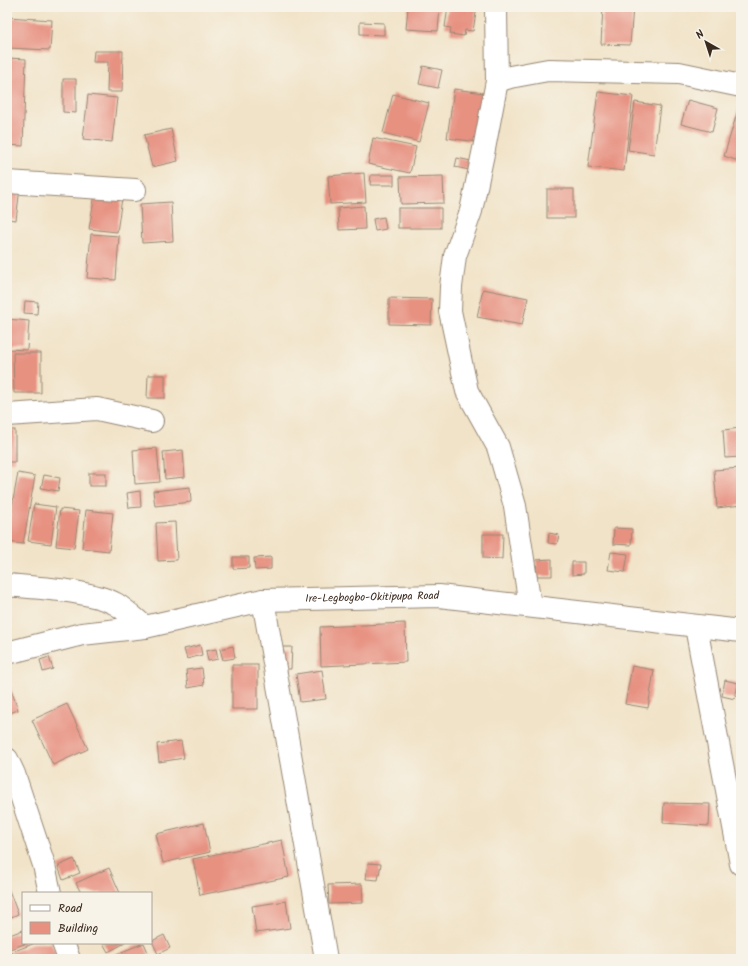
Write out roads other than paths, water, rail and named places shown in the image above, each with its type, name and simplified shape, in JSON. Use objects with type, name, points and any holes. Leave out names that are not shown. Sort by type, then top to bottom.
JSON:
[{"type":"street","points":[[496,7],[497,82],[470,211],[456,256],[451,287],[450,311],[467,391],[498,447],[515,506],[530,606]]},
{"type":"street","points":[[497,82],[510,76],[548,70],[563,70],[679,73],[741,86]]},
{"type":"street","points":[[7,182],[135,190]]},
{"type":"street","points":[[7,415],[97,409],[152,421]]},
{"type":"street","points":[[7,584],[72,592],[100,598],[116,605],[145,627]]},
{"type":"street","name":"Ire-Legbogbo-Okitipupa Road","points":[[7,654],[82,634],[145,627],[263,600],[439,596],[696,627],[741,631]]},
{"type":"street","points":[[263,600],[326,959]]},
{"type":"street","points":[[696,627],[741,864]]},
{"type":"street","points":[[7,759],[14,774],[44,865],[50,892]]},
{"type":"street","points":[[63,944],[69,959]]}]
